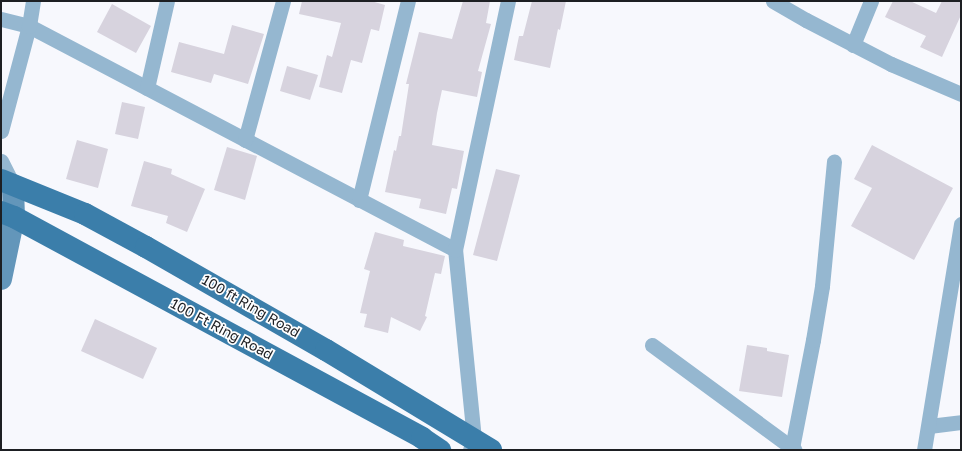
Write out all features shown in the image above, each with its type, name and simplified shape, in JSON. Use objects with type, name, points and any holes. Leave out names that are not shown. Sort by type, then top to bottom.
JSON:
[{"type":"main road","points":[[1,279],[7,214],[7,182]]},
{"type":"main road","name":"100 ft Ring Road","points":[[7,182],[85,214],[146,247],[326,350],[478,446]]},
{"type":"main road","name":"100 Ft Ring Road","points":[[7,214],[415,434],[440,450]]},
{"type":"street","points":[[1,131],[29,26],[33,1]]},
{"type":"street","points":[[147,88],[167,1]]},
{"type":"street","points":[[245,140],[283,1]]},
{"type":"street","points":[[359,200],[408,1]]},
{"type":"street","points":[[478,446],[455,250],[508,1]]},
{"type":"street","points":[[773,1],[890,64],[961,94]]},
{"type":"street","points":[[853,45],[871,1]]},
{"type":"street","points":[[1,19],[29,26],[455,250]]},
{"type":"street","points":[[1,161],[7,182]]},
{"type":"street","points":[[652,345],[794,449],[814,340],[822,286],[834,162]]},
{"type":"street","points":[[924,450],[961,224]]},
{"type":"street","points":[[929,426],[961,422]]},
{"type":"building","points":[[302,1],[371,1],[385,5],[379,31],[371,29],[362,63],[351,60],[342,93],[319,87],[327,55],[332,57],[341,23],[299,14]]},
{"type":"building","points":[[463,1],[490,1],[486,23],[491,24],[478,71],[482,72],[477,97],[442,90],[432,145],[464,151],[457,189],[452,188],[446,214],[419,208],[421,199],[385,192],[394,150],[396,151],[399,136],[401,136],[409,84],[406,84],[419,32],[452,39]]},
{"type":"building","points":[[532,1],[566,1],[560,30],[558,29],[550,68],[514,60],[519,36],[523,36]]},
{"type":"building","points":[[893,1],[910,1],[936,13],[942,1],[961,1],[961,15],[942,57],[920,47],[926,36],[885,17]]},
{"type":"building","points":[[112,4],[151,26],[136,53],[97,32]]},
{"type":"building","points":[[232,25],[264,34],[248,84],[214,74],[211,83],[171,72],[179,42],[224,54]]},
{"type":"building","points":[[287,66],[318,75],[310,100],[280,91]]},
{"type":"building","points":[[122,102],[145,107],[138,139],[115,134]]},
{"type":"building","points":[[77,140],[108,149],[98,188],[66,179]]},
{"type":"building","points":[[872,145],[953,188],[914,260],[851,226],[872,188],[854,179]]},
{"type":"building","points":[[227,147],[257,156],[245,200],[214,190]]},
{"type":"building","points":[[144,161],[172,169],[171,174],[205,189],[187,232],[166,223],[168,216],[131,206]]},
{"type":"building","points":[[496,169],[520,175],[497,261],[473,255]]},
{"type":"building","points":[[375,232],[404,240],[403,246],[445,256],[441,274],[435,273],[425,316],[427,317],[420,331],[391,317],[388,333],[364,327],[367,314],[360,313],[370,271],[364,269]]},
{"type":"building","points":[[95,319],[157,348],[143,379],[81,351]]},
{"type":"building","points":[[747,345],[767,348],[767,351],[789,355],[782,397],[739,391]]}]
